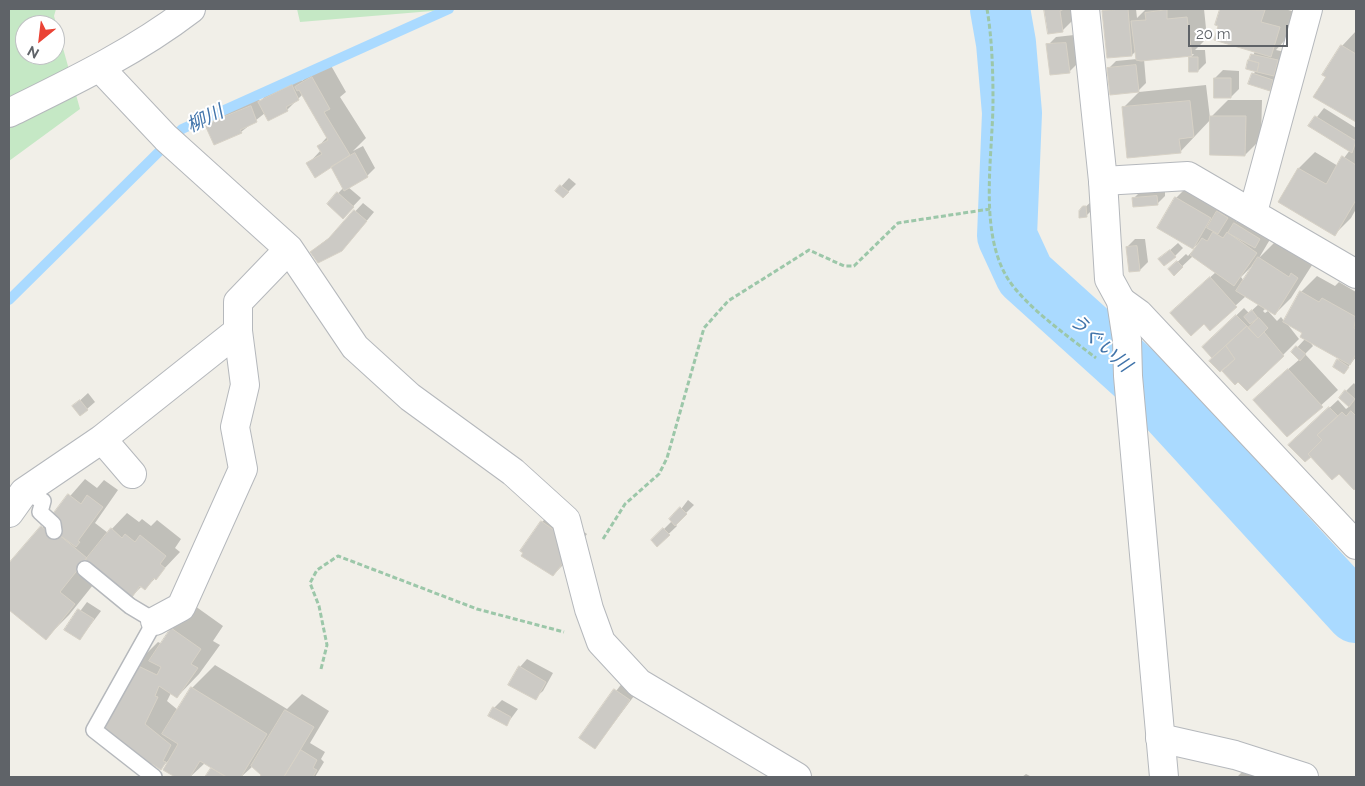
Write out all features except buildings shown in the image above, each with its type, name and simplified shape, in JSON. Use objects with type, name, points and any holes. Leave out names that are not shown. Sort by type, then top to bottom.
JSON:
[{"type":"street","points":[[9,113],[100,68],[161,32],[191,9]]},
{"type":"street","points":[[1086,9],[1103,181],[1108,279],[1121,301],[1127,340],[1128,378],[1164,777]]},
{"type":"street","points":[[1253,212],[1308,9]]},
{"type":"street","points":[[100,68],[166,138],[289,249],[355,347],[410,397],[513,472],[566,520],[589,609],[601,642],[639,683],[798,777]]},
{"type":"street","points":[[1103,181],[1188,176],[1253,212],[1356,274]]},
{"type":"street","points":[[155,621],[181,607],[243,468],[235,427],[245,385],[238,331],[238,302],[289,249]]},
{"type":"street","points":[[1121,301],[1139,314],[1356,545]]},
{"type":"street","points":[[17,503],[102,439],[238,331]]},
{"type":"street","points":[[102,439],[132,474]]},
{"type":"street","points":[[1160,738],[1235,755],[1304,777]]},
{"type":"lane","points":[[17,503],[43,501],[40,512],[53,524],[54,531]]},
{"type":"lane","points":[[85,569],[130,606],[155,621],[94,730],[154,777]]},
{"type":"path","points":[[987,9],[993,99],[990,209],[996,250],[1008,280],[1040,314],[1128,378]]},
{"type":"path","points":[[580,575],[625,504],[659,474],[667,458],[704,328],[728,301],[809,250],[844,266],[854,266],[898,223],[990,209]]},
{"type":"path","points":[[321,670],[327,645],[319,606],[310,583],[317,570],[338,556],[477,609],[601,642]]},
{"type":"green space","points":[[9,9],[56,9],[54,15],[15,15],[15,65],[65,65],[65,55],[80,109],[9,161]]},
{"type":"green space","points":[[297,9],[456,9],[300,22]]},
{"type":"waterway","name":"柳川","points":[[9,300],[182,129],[449,9]]},
{"type":"waterway","name":"うぐい川","points":[[1000,9],[1006,43],[1012,113],[1007,236],[1025,275],[1149,387],[1356,613]]}]
